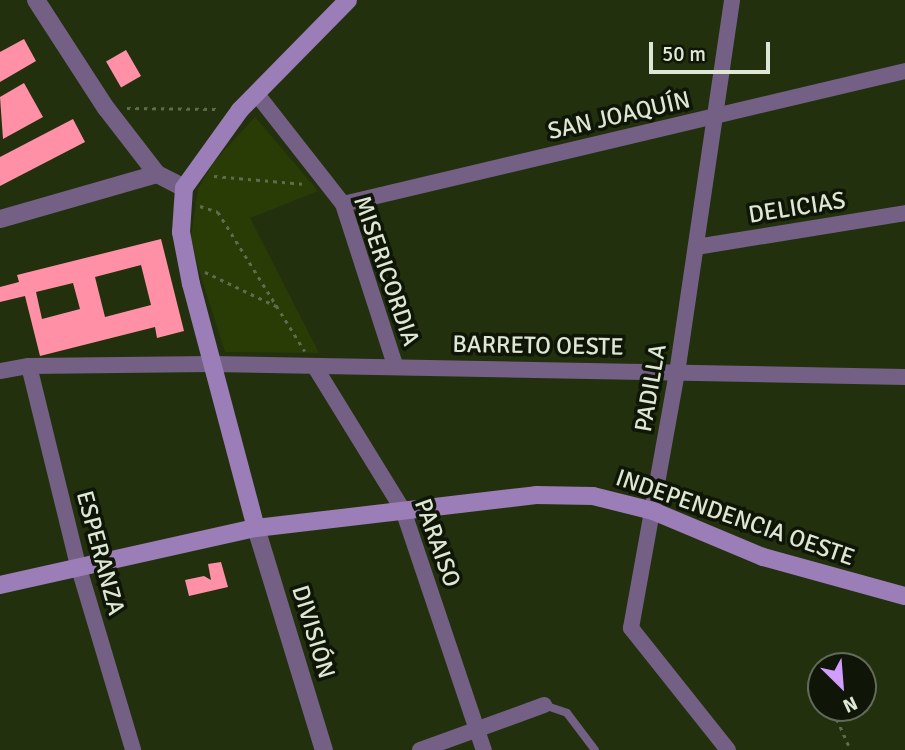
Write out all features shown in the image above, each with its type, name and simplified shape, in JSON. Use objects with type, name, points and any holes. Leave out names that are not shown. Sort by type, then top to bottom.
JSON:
[{"type":"main road","points":[[256,528],[211,364],[181,232],[186,189],[240,110],[348,0]]},
{"type":"main road","name":"INDEPENDENCIA OESTE","points":[[0,585],[78,565],[256,528],[536,495],[593,496],[653,511],[763,557],[905,596]]},
{"type":"street","points":[[36,0],[106,108],[157,174],[186,189]]},
{"type":"street","name":"PADILLA","points":[[728,750],[631,628],[677,373],[732,0]]},
{"type":"street","name":"SAN JOAQUÍN","points":[[343,204],[905,71]]},
{"type":"street","name":"MISERICORDIA","points":[[256,93],[343,204],[395,365]]},
{"type":"street","points":[[3,215],[157,174]]},
{"type":"street","name":"DELICIAS","points":[[696,247],[905,213]]},
{"type":"street","name":"BARRETO OESTE","points":[[0,371],[29,366],[395,365],[905,377]]},
{"type":"street","name":"ESPERANZA","points":[[29,366],[78,565],[133,750]]},
{"type":"street","name":"PARAISO","points":[[315,367],[403,510],[484,750]]},
{"type":"street","name":"DIVISIÓN","points":[[256,528],[324,750]]},
{"type":"street","points":[[420,750],[544,705]]},
{"type":"lane","points":[[544,705],[567,713],[594,750]]},
{"type":"path","points":[[106,108],[240,110]]},
{"type":"path","points":[[186,189],[329,185]]},
{"type":"path","points":[[186,189],[218,212],[315,367]]},
{"type":"path","points":[[199,270],[278,307]]},
{"type":"path","points":[[837,722],[851,750]]},
{"type":"green space","points":[[255,117],[318,191],[250,218],[319,353],[225,352],[199,270],[191,237],[198,189],[213,163]]},
{"type":"building","points":[[24,39],[36,61],[0,82],[0,52]]},
{"type":"building","points":[[126,50],[141,76],[121,87],[106,62]]},
{"type":"building","points":[[24,83],[43,117],[3,139],[0,97]]},
{"type":"building","points":[[73,119],[85,142],[0,186],[0,157]]},
{"type":"building","points":[[161,239],[184,331],[157,338],[155,327],[40,356],[25,296],[0,302],[0,287],[19,282],[17,275]],"holes":[[[141,265],[151,305],[105,317],[95,277]],[[73,283],[80,309],[42,319],[36,292]]]},
{"type":"building","points":[[221,562],[228,587],[189,596],[185,580],[204,576],[211,580],[208,564]]}]
